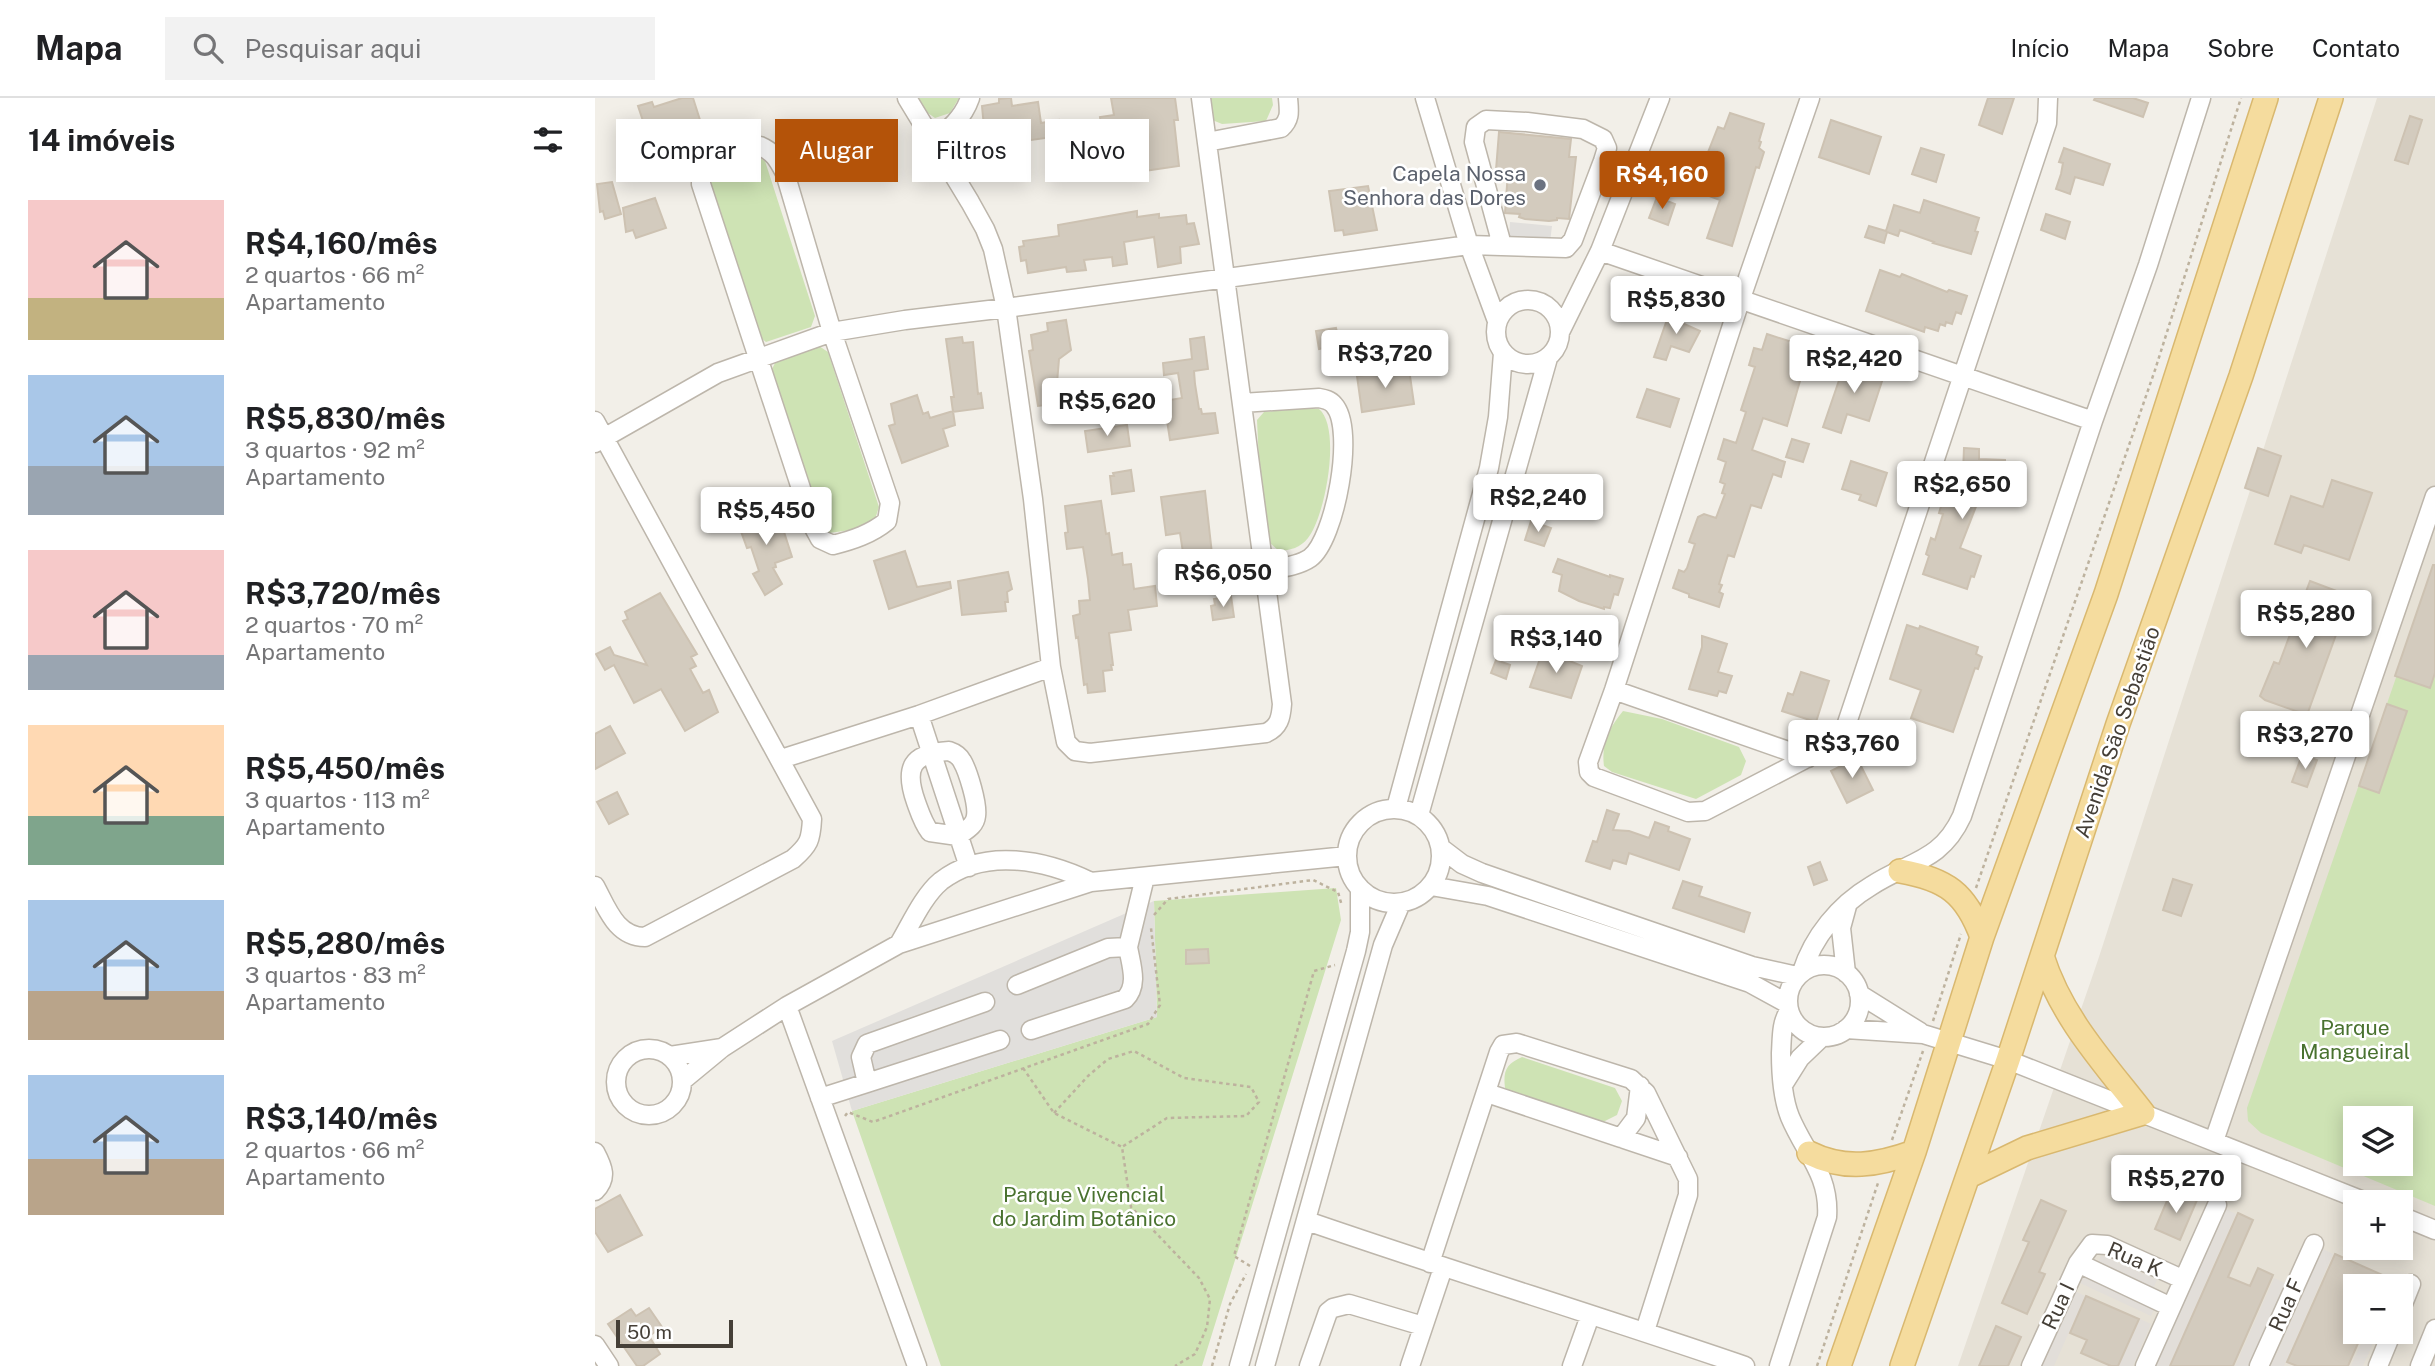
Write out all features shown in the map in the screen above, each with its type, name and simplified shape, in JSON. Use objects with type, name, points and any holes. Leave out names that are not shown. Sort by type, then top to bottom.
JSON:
[{"type":"main road","points":[[1839,1366],[1914,1152],[1933,1037],[1982,937],[2106,594],[2266,98]]},
{"type":"main road","name":"Avenida São Sebastião","points":[[1902,1366],[1969,1176],[2118,724],[2241,376],[2330,98]]},
{"type":"main road","points":[[1900,871],[1932,878],[1953,890],[1969,908],[1982,937]]},
{"type":"main road","points":[[1969,1176],[2027,1148],[2143,1113],[2067,1013],[2052,987],[2042,956]]},
{"type":"main road","points":[[1809,1153],[1842,1164],[1866,1165],[1884,1163],[1914,1152]]},
{"type":"street","points":[[907,98],[919,119]]},
{"type":"street","points":[[957,119],[970,98]]},
{"type":"street","points":[[956,182],[985,229],[993,248],[1006,308],[1033,499],[1051,667],[1066,742],[1081,753],[1266,733],[1279,723],[1282,704],[1201,98]]},
{"type":"street","points":[[1207,142],[1281,128],[1290,115],[1288,98]]},
{"type":"street","points":[[1425,98],[1469,245],[1497,321]]},
{"type":"street","points":[[1561,330],[1600,251],[1660,98]]},
{"type":"street","points":[[1810,98],[1588,762],[1591,775],[1688,812],[1705,811],[1808,758],[1839,740],[1846,727],[2047,123],[2048,98]]},
{"type":"street","points":[[1779,1366],[1827,1217],[1826,1188],[1791,1118],[1783,1085],[1782,1032],[1789,993],[1812,947],[1836,914],[1871,885],[1945,844],[1962,816],[2093,421],[2148,265],[2201,98]]},
{"type":"street","points":[[600,440],[717,373],[832,332],[1469,245],[1566,248],[1573,240],[1603,161],[1607,148],[1603,139],[1583,130],[1527,122],[1486,120],[1476,127],[1474,142],[1502,245]]},
{"type":"street","points":[[760,146],[777,157],[785,173],[832,332],[890,503],[887,521],[878,529],[833,545],[820,539],[814,528],[701,184],[701,174],[711,162],[760,146]]},
{"type":"street","points":[[1600,251],[2093,421]]},
{"type":"street","points":[[1419,815],[1548,358],[1560,341],[1558,318],[1550,307],[1527,299],[1514,302],[1504,310],[1497,321],[1497,344],[1513,361],[1524,365],[1537,364],[1548,358]]},
{"type":"street","points":[[1396,808],[1489,468],[1498,418],[1503,353]]},
{"type":"street","points":[[1242,403],[1319,398],[1329,400],[1336,406],[1340,416],[1344,456],[1338,497],[1323,538],[1316,552],[1308,559],[1263,571]]},
{"type":"street","points":[[595,421],[600,440],[812,819],[812,834],[807,847],[793,859],[645,937],[634,937],[615,923],[595,886]]},
{"type":"street","points":[[2214,1141],[2435,496]]},
{"type":"street","points":[[781,760],[919,715],[1051,667]]},
{"type":"street","points":[[1614,690],[1808,758]]},
{"type":"street","points":[[919,715],[969,867]]},
{"type":"street","points":[[949,751],[957,754],[963,761],[977,815],[972,826],[958,836],[930,832],[923,823],[911,788],[909,777],[912,766],[917,759],[931,752],[949,751]]},
{"type":"street","points":[[1396,808],[1419,815],[1430,824],[1441,848],[1441,862],[1431,886],[1418,897],[1401,903],[1372,898],[1360,888],[1349,868],[1349,841],[1356,827],[1380,810],[1396,808]]},
{"type":"street","points":[[1441,848],[1462,864],[1482,873],[1752,966],[1800,974],[1824,965],[1836,967],[1846,973],[1852,979],[1859,995],[1857,1015],[1846,1029],[1822,1037],[1800,1058],[1783,1085]]},
{"type":"street","points":[[682,1081],[722,1048],[787,1006],[899,944],[1091,883],[1347,856]]},
{"type":"street","points":[[899,944],[934,888],[951,875],[969,867],[991,861],[1026,861],[1073,873],[1091,883]]},
{"type":"street","points":[[1031,1030],[1125,999],[1130,994],[1134,980],[1128,947],[1146,877]]},
{"type":"street","points":[[1431,886],[1488,896],[1750,983],[1788,1007],[1792,1019],[1804,1030],[1822,1037]]},
{"type":"street","points":[[1239,1366],[1356,951],[1360,932],[1360,888]]},
{"type":"street","points":[[1265,1366],[1383,944],[1401,903]]},
{"type":"street","points":[[1846,973],[1841,928],[1847,906]]},
{"type":"street","points":[[1017,985],[1108,948],[1128,947]]},
{"type":"street","points":[[1859,995],[1933,1037]]},
{"type":"street","points":[[867,1083],[861,1057],[867,1044],[985,1002]]},
{"type":"street","points":[[787,1006],[917,1366]]},
{"type":"street","points":[[1846,1029],[1933,1037],[2008,1060],[2343,1193]]},
{"type":"street","points":[[820,1098],[1000,1040]]},
{"type":"street","points":[[1410,1366],[1499,1052],[1503,1045],[1510,1043],[1631,1079],[1640,1086],[1678,1157],[1688,1179],[1689,1189],[1645,1331]]},
{"type":"street","points":[[649,1048],[670,1056],[679,1067],[682,1081],[676,1102],[668,1110],[646,1115],[626,1106],[616,1086],[621,1064],[628,1056],[649,1048]]},
{"type":"street","points":[[670,1056],[722,1048]]},
{"type":"street","points":[[1621,1138],[1636,1118],[1640,1086]]},
{"type":"street","points":[[1487,1093],[1678,1157]]},
{"type":"street","points":[[595,1152],[603,1167],[603,1177],[595,1191]]},
{"type":"street","points":[[2145,1366],[2217,1205]]},
{"type":"street","points":[[1307,1221],[1745,1366]]},
{"type":"street","points":[[2413,1221],[2435,1230]]},
{"type":"street","name":"Rua K","points":[[2088,1247],[2097,1243],[2107,1245],[2182,1279]]},
{"type":"street","name":"Rua F","points":[[2259,1366],[2314,1244]]},
{"type":"street","name":"Rua I","points":[[2031,1366],[2078,1263],[2088,1247]]},
{"type":"street","points":[[2078,1263],[2171,1307]]},
{"type":"street","points":[[1310,1366],[1328,1312],[1341,1304],[1423,1326]]},
{"type":"street","points":[[1572,1366],[1590,1316]]},
{"type":"street","points":[[2420,1366],[2435,1329]]},
{"type":"street","points":[[2378,1366],[2387,1344]]},
{"type":"street","points":[[595,1345],[609,1366]]},
{"type":"path","points":[[1817,1366],[1884,1163],[1933,1037],[1969,908],[2155,370],[2241,98]]},
{"type":"path","points":[[843,1120],[848,1112],[873,1122],[1148,1024],[1160,1005],[1150,924],[1155,913],[1168,899],[1313,880],[1338,892],[1346,917]]},
{"type":"path","points":[[1212,1366],[1230,1304],[1251,1266],[1234,1256],[1314,971],[1336,965]]},
{"type":"path","points":[[1054,1113],[1088,1076],[1108,1059],[1134,1051],[1184,1078],[1251,1087],[1259,1102],[1246,1116],[1167,1118],[1122,1147]]},
{"type":"path","points":[[1023,1068],[1054,1113],[1122,1147]]},
{"type":"path","points":[[1122,1147],[1131,1207],[1199,1278],[1210,1299],[1207,1327],[1195,1354],[1175,1366]]},
{"type":"shaded area","points":[[2377,98],[2435,98],[2435,1366],[1958,1366],[2098,960]]},
{"type":"shaded area","points":[[1510,222],[1552,226],[1550,242],[1509,237]]},
{"type":"shaded area","points":[[1154,901],[1157,1017],[852,1111],[832,1041]]},
{"type":"shaded area","points":[[2226,1209],[2236,1214],[2169,1366],[2156,1366]]},
{"type":"shaded area","points":[[2323,1249],[2333,1254],[2284,1366],[2271,1366]]},
{"type":"shaded area","points":[[2101,1255],[2157,1280],[2152,1291],[2097,1266]]},
{"type":"shaded area","points":[[2084,1272],[2156,1305],[2151,1316],[2080,1283]]},
{"type":"shaded area","points":[[2274,1278],[2285,1283],[2248,1366],[2235,1366]]},
{"type":"shaded area","points":[[2075,1291],[2085,1296],[2054,1366],[2041,1366]]},
{"type":"shaded area","points":[[2140,1319],[2151,1324],[2133,1366],[2119,1366]]},
{"type":"shaded area","points":[[2361,1344],[2373,1344],[2363,1366],[2351,1366]]},
{"type":"green space","points":[[915,98],[959,98],[950,113],[935,118],[922,109]]},
{"type":"green space","points":[[1206,98],[1272,98],[1273,105],[1266,121],[1222,124],[1210,119]]},
{"type":"green space","points":[[761,159],[765,161],[815,316],[811,327],[766,342],[756,334],[708,182],[761,182]]},
{"type":"green space","points":[[819,346],[828,352],[879,507],[875,519],[851,530],[829,533],[819,525],[771,371],[777,359]]},
{"type":"green space","points":[[1319,409],[1326,419],[1329,434],[1329,473],[1325,493],[1308,538],[1295,548],[1279,551],[1269,542],[1260,486],[1257,420],[1264,412]]},
{"type":"green space","name":"Parque Mangueiral","points":[[2435,565],[2435,1206],[2413,1197],[2413,1190],[2397,1190],[2363,1176],[2413,1176],[2413,1106],[2343,1106],[2343,1167],[2261,1133],[2248,1121],[2247,1108]]},
{"type":"green space","points":[[1623,711],[1662,719],[1739,747],[1746,761],[1741,775],[1696,799],[1612,772],[1604,766],[1605,743]]},
{"type":"green space","name":"Parque Vivencial do Jardim Botânico","points":[[1336,888],[1341,920],[1202,1366],[941,1366],[852,1111],[1157,1017],[1154,901]]},
{"type":"green space","points":[[1522,1057],[1615,1088],[1622,1101],[1617,1115],[1601,1123],[1513,1094],[1505,1088],[1505,1073],[1512,1062]]},
{"type":"building","points":[[682,98],[693,98],[700,119],[642,119],[638,106],[652,102],[654,107]]},
{"type":"building","points":[[1011,98],[1012,106],[1038,102],[1041,123],[1045,122],[1045,138],[1031,140],[1031,119],[983,119],[982,106],[999,103],[999,99]]},
{"type":"building","points":[[1111,98],[1175,98],[1178,120],[1174,120],[1179,166],[1149,170],[1149,119],[1100,119],[1114,115]]},
{"type":"building","points":[[1988,98],[2014,98],[2002,134],[1979,125]]},
{"type":"building","points":[[2133,98],[2148,103],[2143,117],[2094,100]]},
{"type":"building","points":[[1730,113],[1764,124],[1759,148],[1764,152],[1759,168],[1756,167],[1732,246],[1707,238],[1720,200],[1709,196],[1716,174],[1701,170],[1718,127],[1724,129]]},
{"type":"building","points":[[2410,116],[2422,120],[2408,164],[2395,160]]},
{"type":"building","points":[[1831,120],[1881,137],[1869,174],[1819,157]]},
{"type":"building","name":"Capela Nossa Senhora das Dores","points":[[1499,132],[1571,139],[1569,157],[1576,157],[1569,219],[1525,219],[1519,217],[1520,214],[1505,213],[1508,172],[1496,170]]},
{"type":"building","points":[[1921,148],[1944,155],[1936,182],[1912,174]]},
{"type":"building","points":[[2064,148],[2110,164],[2103,185],[2075,177],[2070,194],[2056,189],[2063,163],[2059,162]]},
{"type":"building","points":[[612,182],[621,214],[605,219],[603,211],[600,212],[597,184]]},
{"type":"building","points":[[1368,186],[1377,230],[1344,235],[1343,230],[1335,231],[1329,191]]},
{"type":"building","points":[[1657,197],[1675,204],[1668,225],[1649,218]]},
{"type":"building","points":[[655,198],[666,228],[636,238],[633,230],[626,232],[623,208]]},
{"type":"building","points":[[1924,200],[1979,218],[1971,254],[1900,230],[1898,236],[1887,232],[1884,243],[1865,237],[1869,226],[1886,231],[1894,205],[1920,213]]},
{"type":"building","points":[[1137,211],[1137,217],[1159,214],[1159,218],[1186,215],[1187,224],[1194,223],[1199,244],[1180,247],[1181,263],[1158,267],[1154,237],[1124,242],[1127,264],[1113,266],[1112,257],[1084,260],[1086,270],[1067,272],[1066,267],[1028,273],[1026,260],[1021,261],[1019,247],[1024,246],[1023,241],[1059,236],[1058,225]]},
{"type":"building","points":[[2046,214],[2070,222],[2065,239],[2041,230]]},
{"type":"building","points":[[1880,270],[1900,277],[1902,274],[1947,292],[1949,290],[1967,296],[1961,314],[1956,312],[1952,324],[1940,324],[1938,331],[1925,327],[1924,332],[1866,311]]},
{"type":"building","points":[[1670,311],[1684,316],[1682,323],[1700,331],[1689,352],[1671,346],[1666,360],[1654,357]]},
{"type":"building","points":[[1066,320],[1071,350],[1059,359],[1057,383],[1075,381],[1078,401],[1038,406],[1029,351],[1033,350],[1031,335],[1048,331],[1047,323]]},
{"type":"building","points":[[1336,328],[1341,349],[1319,349],[1316,331]]},
{"type":"building","points":[[1767,334],[1798,344],[1795,353],[1801,355],[1795,372],[1802,374],[1787,426],[1763,418],[1752,450],[1785,462],[1781,477],[1773,474],[1761,508],[1751,505],[1734,557],[1728,555],[1719,584],[1722,585],[1719,592],[1723,594],[1719,607],[1689,597],[1689,594],[1673,588],[1679,570],[1684,572],[1687,568],[1695,544],[1689,542],[1698,517],[1704,514],[1716,518],[1725,494],[1722,493],[1725,484],[1720,482],[1726,462],[1718,459],[1724,439],[1736,443],[1746,412],[1741,410],[1755,367],[1749,365],[1754,348],[1762,350]]},
{"type":"building","points":[[962,337],[963,343],[973,342],[978,394],[981,393],[983,408],[953,412],[951,397],[954,397],[946,339]]},
{"type":"building","points":[[1204,337],[1208,369],[1194,371],[1195,384],[1199,409],[1202,414],[1215,413],[1218,433],[1170,440],[1164,401],[1182,398],[1178,373],[1164,375],[1163,363],[1192,359],[1190,339]]},
{"type":"building","points":[[1846,360],[1885,372],[1869,421],[1847,414],[1841,433],[1823,427]]},
{"type":"building","points":[[1409,369],[1414,404],[1362,412],[1357,376]]},
{"type":"building","points":[[1647,389],[1679,399],[1670,427],[1637,417]]},
{"type":"building","points":[[917,395],[923,414],[928,412],[930,418],[953,411],[955,425],[943,429],[948,446],[902,463],[889,426],[895,424],[891,404]]},
{"type":"building","points":[[1127,425],[1130,446],[1088,452],[1085,431]]},
{"type":"building","points":[[1792,439],[1809,444],[1803,462],[1786,457]]},
{"type":"building","points":[[1964,448],[1979,449],[1979,459],[2005,460],[2004,487],[1988,487],[1982,491],[1960,548],[1981,556],[1967,589],[1923,574],[1931,538],[1935,540],[1943,514],[1939,513],[1943,500],[1948,493],[1962,497]]},
{"type":"building","points":[[2258,448],[2281,456],[2268,496],[2245,488]]},
{"type":"building","points":[[1851,461],[1887,473],[1876,506],[1859,500],[1861,495],[1842,489]]},
{"type":"building","points":[[1131,470],[1134,491],[1112,494],[1110,476]]},
{"type":"building","points":[[1543,476],[1562,482],[1556,501],[1537,495]]},
{"type":"building","points":[[2332,480],[2372,493],[2349,560],[2304,545],[2301,553],[2275,544],[2291,496],[2323,507]]},
{"type":"building","points":[[1205,491],[1214,572],[1187,578],[1180,533],[1166,535],[1161,497]]},
{"type":"building","points":[[1101,501],[1112,555],[1122,553],[1123,565],[1131,564],[1134,589],[1155,586],[1157,606],[1128,610],[1131,630],[1109,633],[1113,665],[1112,670],[1103,671],[1105,691],[1088,693],[1087,684],[1084,685],[1073,616],[1080,614],[1079,601],[1090,600],[1088,579],[1083,547],[1067,549],[1065,506]]},
{"type":"building","points":[[777,510],[792,557],[775,563],[776,567],[773,568],[782,584],[765,595],[753,574],[759,571],[751,547],[747,548],[738,523]]},
{"type":"building","points":[[1531,521],[1551,528],[1544,546],[1525,540]]},
{"type":"building","points":[[905,551],[917,587],[950,582],[951,588],[889,609],[874,561]]},
{"type":"building","points":[[1558,559],[1623,579],[1610,608],[1604,609],[1579,601],[1559,591],[1562,575],[1553,572]]},
{"type":"building","points":[[2433,565],[2435,673],[2430,688],[2395,676]]},
{"type":"building","points":[[1008,572],[1012,589],[1007,592],[1006,611],[962,615],[958,581]]},
{"type":"building","points":[[2310,581],[2350,596],[2307,715],[2260,696],[2274,662],[2279,664]]},
{"type":"building","points":[[660,593],[697,654],[691,657],[696,666],[690,669],[703,693],[709,690],[718,712],[685,731],[661,689],[634,703],[614,665],[605,670],[596,654],[610,647],[614,655],[647,665],[623,621],[628,619],[625,612]]},
{"type":"building","points":[[1231,596],[1234,617],[1213,620],[1211,606],[1215,605],[1214,599]]},
{"type":"building","points":[[1907,625],[1919,629],[1920,626],[1978,647],[1976,654],[1982,657],[1978,669],[1975,668],[1953,732],[1911,718],[1921,690],[1890,679]]},
{"type":"building","points":[[1702,636],[1727,644],[1718,672],[1732,676],[1726,693],[1719,691],[1717,696],[1689,689],[1702,647]]},
{"type":"building","points":[[1543,650],[1582,666],[1571,698],[1530,687]]},
{"type":"building","points":[[1496,660],[1510,665],[1506,679],[1491,673]]},
{"type":"building","points":[[1801,672],[1829,681],[1816,722],[1782,711],[1788,693],[1793,695]]},
{"type":"building","points":[[2387,704],[2407,711],[2379,793],[2359,786]]},
{"type":"building","points":[[610,726],[625,753],[595,769],[595,734]]},
{"type":"building","points":[[2302,755],[2317,760],[2307,787],[2292,782]]},
{"type":"building","points":[[1857,758],[1873,790],[1847,803],[1831,771]]},
{"type":"building","points":[[617,792],[628,814],[609,824],[597,802]]},
{"type":"building","points":[[1607,810],[1619,814],[1613,830],[1629,831],[1649,838],[1655,822],[1669,827],[1668,831],[1690,839],[1679,870],[1629,853],[1626,864],[1613,860],[1610,869],[1586,861],[1593,841],[1597,842]]},
{"type":"building","points":[[1820,862],[1827,880],[1814,885],[1808,867]]},
{"type":"building","points":[[2173,879],[2192,885],[2181,916],[2163,910]]},
{"type":"building","points":[[1683,881],[1702,887],[1699,896],[1750,913],[1744,932],[1673,908]]},
{"type":"building","points":[[1208,949],[1209,963],[1186,964],[1186,950]]},
{"type":"building","points":[[2172,1189],[2197,1200],[2180,1240],[2155,1229]]},
{"type":"building","points":[[620,1195],[642,1235],[608,1252],[595,1232],[595,1209]]},
{"type":"building","points":[[2041,1200],[2066,1211],[2039,1272],[2045,1274],[2027,1314],[2002,1303],[2029,1242],[2023,1240]]},
{"type":"building","points":[[2238,1213],[2253,1220],[2228,1277],[2250,1286],[2258,1268],[2273,1275],[2233,1366],[2170,1366]]},
{"type":"building","points":[[2335,1254],[2343,1260],[2380,1274],[2343,1274],[2343,1344],[2358,1344],[2348,1366],[2297,1366],[2287,1362]]},
{"type":"building","points":[[2086,1296],[2139,1319],[2118,1366],[2111,1366],[2081,1353],[2087,1340],[2070,1333]]},
{"type":"building","points":[[649,1308],[662,1327],[649,1336],[660,1354],[643,1366],[637,1366],[608,1324],[631,1309],[636,1316]]},
{"type":"building","points":[[1996,1326],[2021,1337],[2008,1366],[1979,1366]]},
{"type":"place","name":"Capela Nossa Senhora das Dores","points":[[1540,185]]}]
